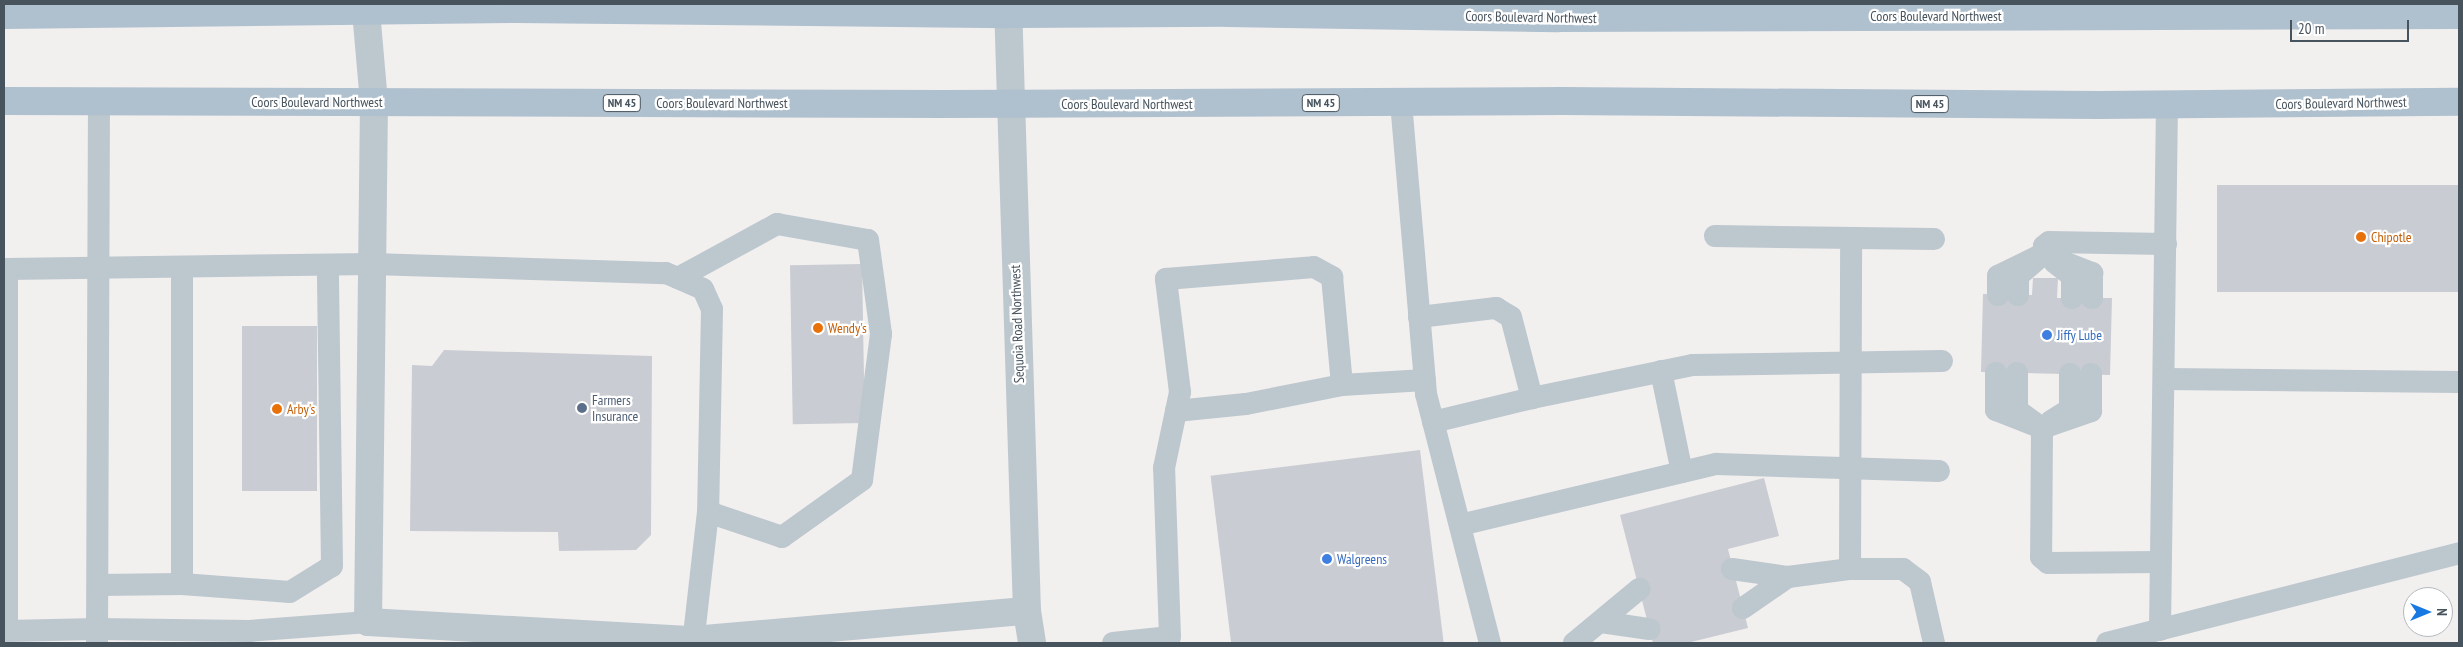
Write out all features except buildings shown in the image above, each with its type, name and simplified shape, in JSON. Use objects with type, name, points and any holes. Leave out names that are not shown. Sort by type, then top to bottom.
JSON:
[{"type":"main road","name":"Coors Boulevard Northwest","points":[[4,15],[366,7],[525,9],[1008,9],[1558,18],[1837,10],[2459,15]]},
{"type":"main road","name":"Coors Boulevard Northwest","points":[[4,101],[1009,104],[1401,102],[2168,104],[2459,102]]},
{"type":"street","points":[[366,7],[374,102],[368,622],[693,642],[1027,611]]},
{"type":"street","name":"Sequoia Road Northwest","points":[[1008,9],[1009,104],[1027,611],[1032,643]]},
{"type":"lane","points":[[97,636],[99,101]]},
{"type":"lane","points":[[1401,102],[1425,380],[1490,643]]},
{"type":"lane","points":[[2160,630],[2168,104]]},
{"type":"lane","points":[[678,278],[777,224],[868,240],[881,334],[862,480],[782,537],[708,512]]},
{"type":"lane","points":[[1715,236],[1934,239]]},
{"type":"lane","points":[[1850,569],[1851,238]]},
{"type":"lane","points":[[2008,294],[2018,276],[2043,254],[2044,246],[2049,242],[2166,244]]},
{"type":"lane","points":[[2043,254],[2092,273],[2082,298]]},
{"type":"lane","points":[[368,622],[248,630],[97,636],[7,631],[7,269],[372,264],[666,273],[703,289],[712,308],[708,512],[693,642]]},
{"type":"lane","points":[[98,585],[182,584],[290,592],[332,566],[328,265]]},
{"type":"lane","points":[[1113,643],[1171,640],[1164,468],[1180,392],[1166,279],[1314,266],[1332,277],[1342,385]]},
{"type":"lane","points":[[182,267],[182,584]]},
{"type":"lane","points":[[1419,317],[1496,308],[1512,317],[1532,398]]},
{"type":"lane","points":[[1434,422],[1532,398],[1693,365],[1942,361]]},
{"type":"lane","points":[[1661,371],[1682,472]]},
{"type":"lane","points":[[2006,373],[2017,410],[2042,428]]},
{"type":"lane","points":[[2042,428],[2091,411],[2081,374]]},
{"type":"lane","points":[[2164,379],[2459,382]]},
{"type":"lane","points":[[1176,411],[1246,404],[1342,385],[1425,380]]},
{"type":"lane","points":[[2042,428],[2041,557],[2048,563],[2160,562]]},
{"type":"lane","points":[[1460,525],[1717,464],[1939,471]]},
{"type":"lane","points":[[2107,643],[2459,554]]},
{"type":"lane","points":[[1732,569],[1788,577],[1850,569],[1903,569],[1920,582],[1934,643]]},
{"type":"lane","points":[[1743,608],[1788,577]]},
{"type":"lane","points":[[1574,643],[1639,589]]},
{"type":"lane","points":[[1601,622],[1649,629]]},
{"type":"place","name":"Chipotle","points":[[2361,237]]},
{"type":"place","name":"Wendy's","points":[[818,328]]},
{"type":"place","name":"Jiffy Lube","points":[[2047,335]]},
{"type":"place","name":"Farmers Insurance","points":[[582,408]]},
{"type":"place","name":"Arby's","points":[[277,409]]},
{"type":"place","name":"Walgreens","points":[[1327,559]]}]
